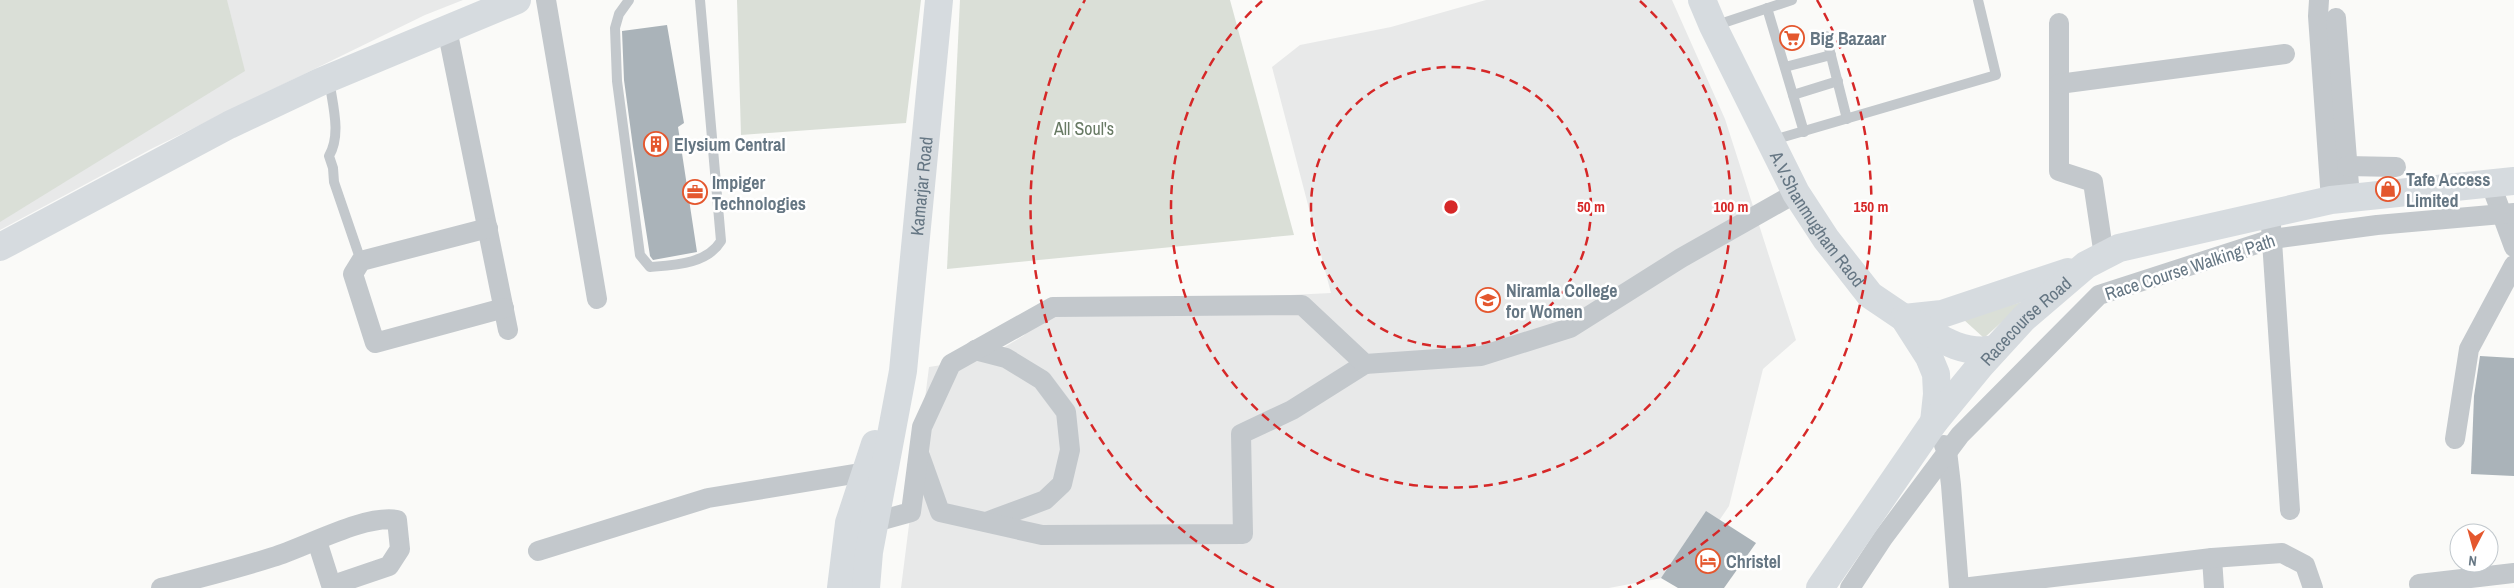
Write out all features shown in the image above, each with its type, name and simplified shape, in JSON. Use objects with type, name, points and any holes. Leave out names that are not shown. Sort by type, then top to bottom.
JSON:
[{"type":"street","points":[[0,247],[229,125],[329,78],[517,0]]},
{"type":"street","points":[[546,0],[597,299]]},
{"type":"street","name":"Kamarjar Road","points":[[866,588],[875,522],[903,371],[939,0]]},
{"type":"street","name":"A.V.Shanmugham Raod","points":[[1702,0],[1796,193],[1826,239],[1870,295],[1904,318],[1929,357],[1936,374],[1937,394],[1934,422]]},
{"type":"street","points":[[2319,0],[2318,16],[2340,199]]},
{"type":"street","points":[[2336,18],[2347,166],[2340,199]]},
{"type":"street","points":[[1904,318],[1942,314],[2095,260],[2093,182],[2059,171],[2060,23]]},
{"type":"street","points":[[447,28],[508,330]]},
{"type":"street","points":[[2059,84],[2286,54]]},
{"type":"street","points":[[2347,166],[2396,167]]},
{"type":"street","points":[[2502,182],[2514,247]]},
{"type":"street","name":"Racecourse Road","points":[[1820,588],[1934,422],[1995,349],[2024,318],[2095,260],[2119,248],[2271,227],[2340,199],[2502,182]]},
{"type":"street","points":[[919,451],[940,512],[1042,535],[1243,534],[1241,434],[1292,410],[1365,364],[1481,356],[1570,328],[1681,258],[1796,193]]},
{"type":"street","name":"Race Course Walking Path","points":[[1850,588],[1883,538],[1960,435],[2099,295],[2271,227],[2378,225],[2508,214]]},
{"type":"street","points":[[2271,227],[2290,510]]},
{"type":"street","points":[[488,228],[361,261],[353,274],[375,343],[504,308]]},
{"type":"street","points":[[2455,439],[2469,349],[2514,265]]},
{"type":"street","points":[[875,522],[911,512],[922,427],[951,364],[1053,307],[1302,305],[1365,364]]},
{"type":"street","points":[[1904,318],[1952,345],[1968,350],[1995,349]]},
{"type":"street","points":[[975,350],[1006,358],[1042,380],[1066,412],[1070,450],[1062,484],[1045,500],[986,522]]},
{"type":"street","name":"Kamarjar Road","points":[[840,588],[849,523],[903,371]]},
{"type":"street","points":[[1934,422],[1947,451],[1961,588],[2212,558],[2282,553],[2305,565],[2313,588]]},
{"type":"street","points":[[538,552],[708,498],[866,472]]},
{"type":"street","points":[[162,588],[274,557],[364,523],[386,518],[397,520],[400,549],[389,566],[339,583],[332,588],[317,541]]},
{"type":"street","points":[[2212,558],[2214,588]]},
{"type":"street","points":[[2419,584],[2514,573]]},
{"type":"lane","points":[[629,0],[619,14],[615,28],[617,81],[640,255],[644,263],[650,267],[678,264],[706,257],[716,249],[721,241],[700,0]]},
{"type":"lane","points":[[1713,26],[1792,0]]},
{"type":"lane","points":[[1770,141],[1996,75],[1978,0]]},
{"type":"lane","points":[[1767,8],[1804,132]]},
{"type":"lane","points":[[1826,36],[1848,118]]},
{"type":"lane","points":[[1785,67],[1830,54]]},
{"type":"lane","points":[[329,78],[336,134],[334,146],[329,156],[333,168],[334,182],[361,261]]},
{"type":"lane","points":[[1793,95],[1838,81]]},
{"type":"shaded area","points":[[0,0],[463,0],[425,15],[153,148],[0,230]]},
{"type":"shaded area","name":"Niramla College for Women","points":[[1486,0],[1672,0],[1725,119],[1796,340],[1763,369],[1729,506],[1683,574],[1609,588],[901,588],[929,367],[986,358],[1023,336],[1053,307],[1331,293],[1272,67],[1300,45],[1391,27]]},
{"type":"green space","points":[[0,0],[227,0],[245,71],[0,222]]},
{"type":"green space","points":[[737,0],[921,0],[906,123],[741,135]]},
{"type":"green space","name":"All Soul's","points":[[960,0],[1230,0],[1294,235],[947,269]]},
{"type":"green space","points":[[2025,301],[1984,338],[1963,319]]},
{"type":"building","name":"Elysium Central","points":[[667,25],[684,123],[678,127],[697,252],[653,260],[650,256],[633,147],[624,80],[622,31]]},
{"type":"building","points":[[2480,356],[2514,358],[2514,476],[2471,474],[2474,396]]},
{"type":"building","name":"Christel","points":[[1706,511],[1756,543],[1724,588],[1678,588],[1661,578]]},
{"type":"place","name":"Big Bazaar","points":[[1792,38]]},
{"type":"place","name":"Elysium Central","points":[[656,144]]},
{"type":"place","name":"Tafe Access Limited","points":[[2388,189]]},
{"type":"place","name":"Impiger Technologies","points":[[695,192]]},
{"type":"place","name":"Niramla College for Women","points":[[1488,300]]},
{"type":"place","name":"Christel","points":[[1708,561]]}]
